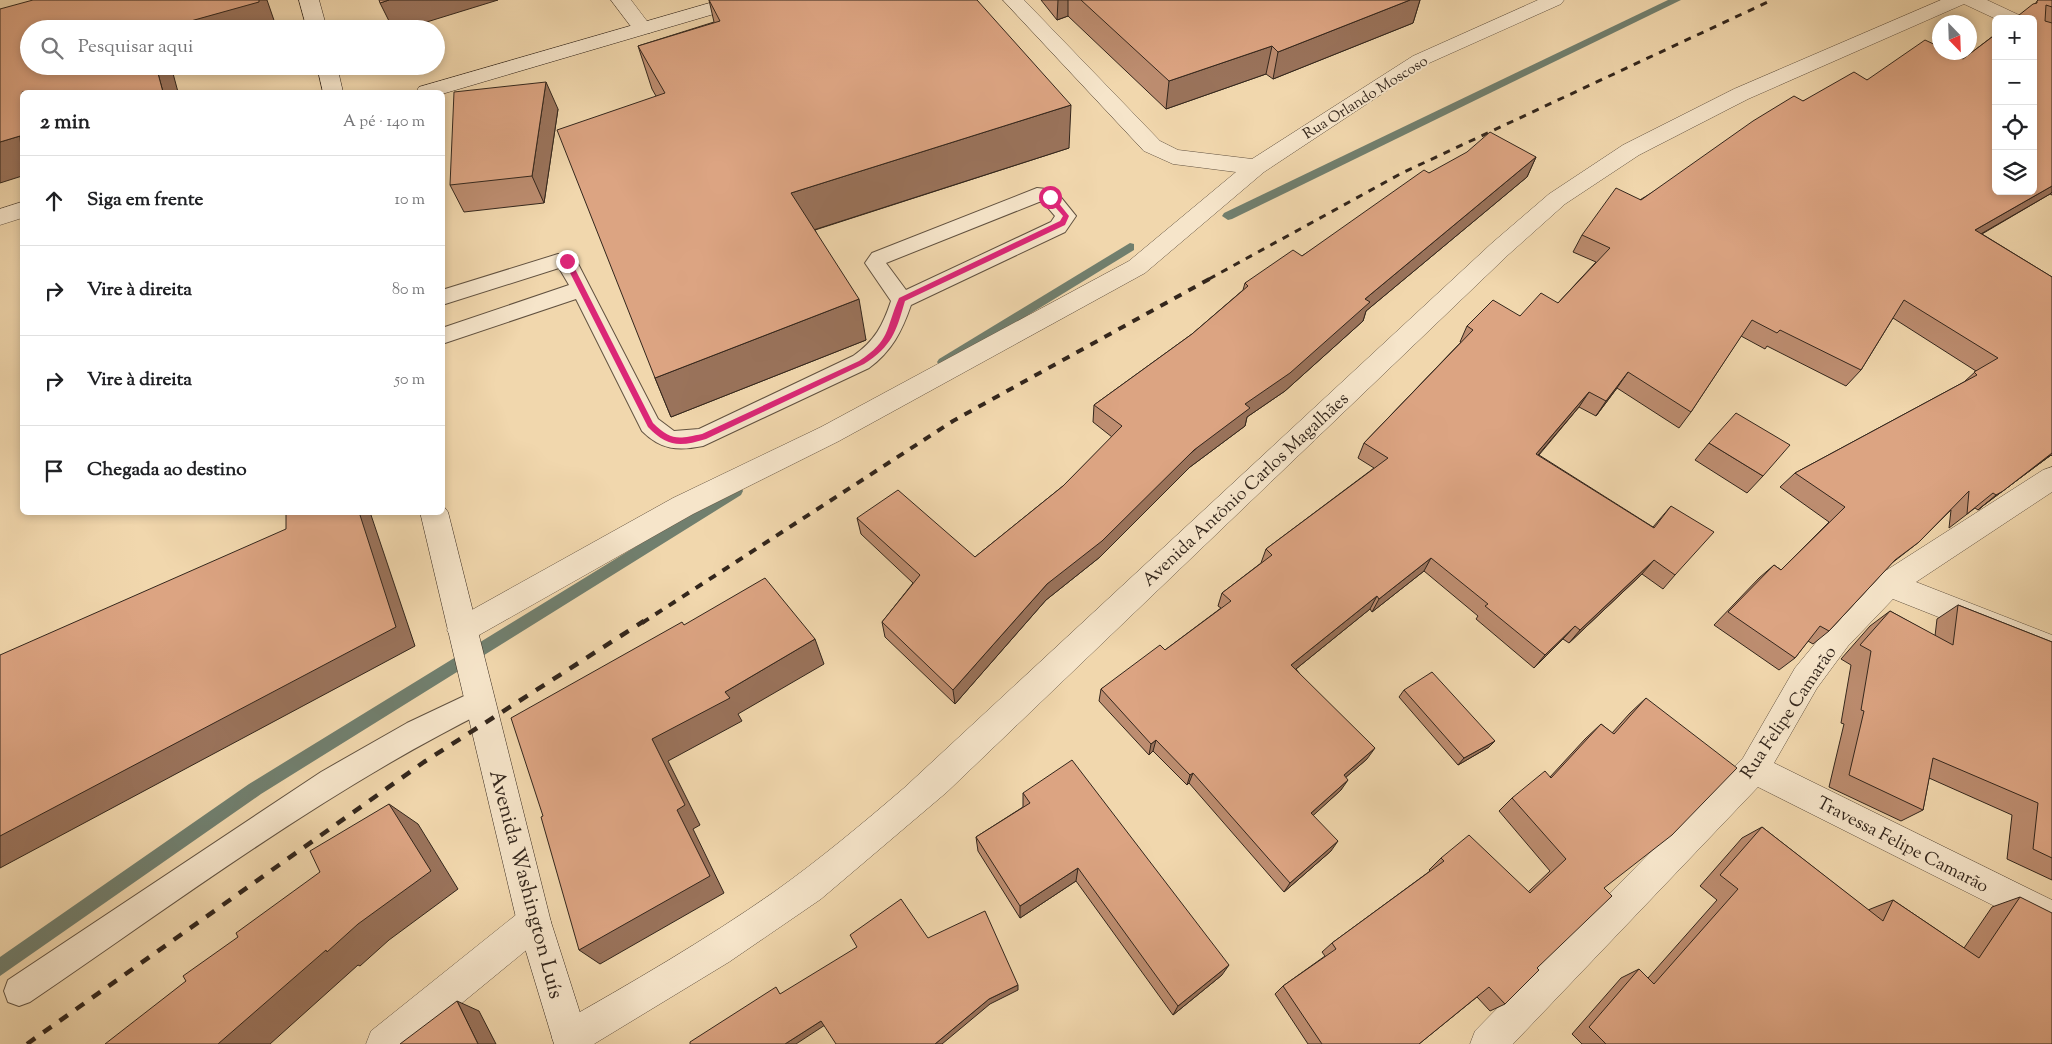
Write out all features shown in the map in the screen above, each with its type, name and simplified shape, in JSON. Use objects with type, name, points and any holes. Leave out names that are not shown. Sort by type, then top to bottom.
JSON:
[{"type":"street","points":[[309,0],[315,20]]},
{"type":"street","points":[[621,0],[643,29]]},
{"type":"street","points":[[433,90],[741,0]]},
{"type":"street","points":[[1013,0],[1152,146],[1173,157],[1192,157],[1256,167]]},
{"type":"street","name":"Rua Orlando Moscoso","points":[[464,638],[683,506],[830,434],[1137,267],[1256,167],[1420,60],[1554,0]]},
{"type":"street","name":"Avenida Antônio Carlos Magalhães","points":[[571,1041],[766,918],[856,850],[936,781],[1500,249],[1557,199],[1631,150],[1741,94],[1957,0]]},
{"type":"street","points":[[1972,0],[2004,15]]},
{"type":"street","points":[[328,75],[332,90]]},
{"type":"street","points":[[0,216],[20,211]]},
{"type":"street","name":"Rua Felipe Camarão","points":[[1488,1044],[1754,769],[1806,678],[1838,637],[1890,584],[2052,478]]},
{"type":"street","name":"Avenida Washington Luís","points":[[435,515],[534,922],[571,1041]]},
{"type":"street","points":[[1890,584],[2052,649]]},
{"type":"street","name":"Travessa Felipe Camarão","points":[[1754,769],[2052,918]]},
{"type":"street","points":[[384,1044],[534,922]]},
{"type":"lane","points":[[445,297],[563,260],[570,264],[650,425],[661,436],[672,441],[703,437],[861,362],[877,352],[886,343],[902,300],[1058,227],[1066,216],[1048,195],[1037,195],[879,258],[875,263],[902,300]]},
{"type":"lane","points":[[445,335],[581,289]]},
{"type":"lane","points":[[19,991],[331,781],[416,732],[480,706]]},
{"type":"building","points":[[33,0],[259,0],[259,2],[194,20],[20,20],[20,75],[158,75],[162,90],[20,90],[20,136],[0,142],[0,9]]},
{"type":"building","points":[[709,0],[977,0],[1071,105],[791,193],[859,299],[655,378],[557,130],[665,93],[638,46],[720,21]]},
{"type":"building","points":[[1081,0],[1410,0],[1278,52],[1272,46],[1169,81]]},
{"type":"building","points":[[2052,0],[2052,7],[2046,5],[2045,21],[2052,23],[2052,186],[2037,195],[2037,15],[2019,15],[2037,3],[2037,1]]},
{"type":"building","points":[[1992,37],[1992,195],[2036,195],[1975,230],[2052,277],[2052,453],[2003,491],[1996,495],[1993,493],[1967,514],[1969,491],[1919,542],[1895,560],[1829,631],[1820,626],[1795,658],[1728,612],[1774,565],[1781,570],[1845,507],[1795,473],[1977,375],[1974,372],[1998,358],[1904,300],[1861,370],[1780,330],[1777,333],[1752,320],[1691,412],[1628,372],[1606,401],[1589,392],[1536,454],[1654,528],[1671,506],[1714,532],[1675,575],[1654,560],[1580,630],[1575,626],[1545,655],[1485,606],[1488,604],[1431,558],[1379,599],[1377,596],[1291,665],[1375,748],[1344,775],[1348,780],[1311,813],[1338,841],[1290,883],[1193,773],[1190,775],[1156,740],[1151,744],[1101,689],[1160,645],[1165,650],[1231,601],[1222,593],[1272,555],[1266,549],[1388,458],[1364,443],[1473,330],[1467,326],[1493,300],[1520,316],[1541,293],[1558,303],[1610,248],[1582,235],[1616,188],[1641,200],[1753,121],[1794,96],[1803,101],[1854,72],[1867,80],[1925,40],[1932,43],[1932,60],[1977,60],[1977,48]]},
{"type":"building","points":[[546,82],[532,176],[450,185],[454,92]]},
{"type":"building","points":[[1490,132],[1536,157],[1365,299],[1370,302],[1290,373],[1245,404],[1250,408],[1194,450],[1102,541],[1047,584],[953,690],[882,622],[920,575],[857,518],[898,490],[975,557],[1063,486],[1122,426],[1094,405],[1192,334],[1248,286],[1245,283],[1293,250],[1302,256],[1424,170],[1429,173],[1467,152]]},
{"type":"building","points":[[1736,413],[1790,445],[1763,476],[1709,443]]},
{"type":"building","points":[[286,515],[360,515],[396,627],[0,836],[0,655],[286,529]]},
{"type":"building","points":[[765,578],[815,639],[725,692],[730,698],[652,739],[685,805],[677,810],[710,876],[579,950],[541,817],[543,816],[511,718],[682,622],[684,625]]},
{"type":"building","points":[[1958,605],[2052,642],[2052,858],[2033,849],[2038,803],[1933,758],[1923,810],[1849,775],[1864,711],[1861,710],[1871,651],[1860,645],[1890,611],[1953,645]]},
{"type":"building","points":[[1432,672],[1495,741],[1464,758],[1404,690]]},
{"type":"building","points":[[1646,698],[1737,768],[1672,835],[1604,888],[1612,896],[1537,968],[1539,970],[1505,1004],[1489,987],[1419,1044],[1322,1044],[1283,986],[1336,949],[1332,943],[1444,861],[1441,858],[1469,835],[1530,893],[1566,859],[1512,798],[1545,771],[1551,778],[1601,724],[1614,734]]},
{"type":"building","points":[[1072,760],[1229,965],[1178,1006],[1078,868],[1020,906],[976,837],[1030,803],[1023,793]]},
{"type":"building","points":[[389,804],[431,871],[358,924],[218,1044],[105,1044],[186,981],[183,976],[238,937],[236,933],[320,872],[310,851]]},
{"type":"building","points":[[1762,827],[1883,921],[1893,900],[1979,958],[2020,897],[2052,913],[2052,1044],[1606,1044],[1589,1027],[1639,969],[1654,984],[1738,889],[1720,875]]},
{"type":"building","points":[[901,899],[928,938],[985,911],[1018,985],[989,999],[935,1044],[836,1044],[821,1021],[785,1044],[690,1044],[690,1042],[776,987],[780,994],[857,947],[850,935]]},
{"type":"building","points":[[457,1001],[478,1044],[400,1044]]},
{"type":"waterway","points":[[1228,216],[1676,0]]},
{"type":"waterway","points":[[943,362],[1130,247]]},
{"type":"waterway","points":[[0,967],[255,789],[736,491]]},
{"type":"railway","points":[[1209,279],[1402,173],[1772,0]]},
{"type":"railway","points":[[642,623],[953,421],[1211,278]]},
{"type":"railway","points":[[27,1044],[424,762],[644,621]]},
{"type":"route","points":[[567,261],[650,425],[661,436],[672,441],[682,441],[703,437],[861,362],[877,352],[886,343],[892,331],[902,300],[1063,223],[1066,216],[1050,197]]}]
